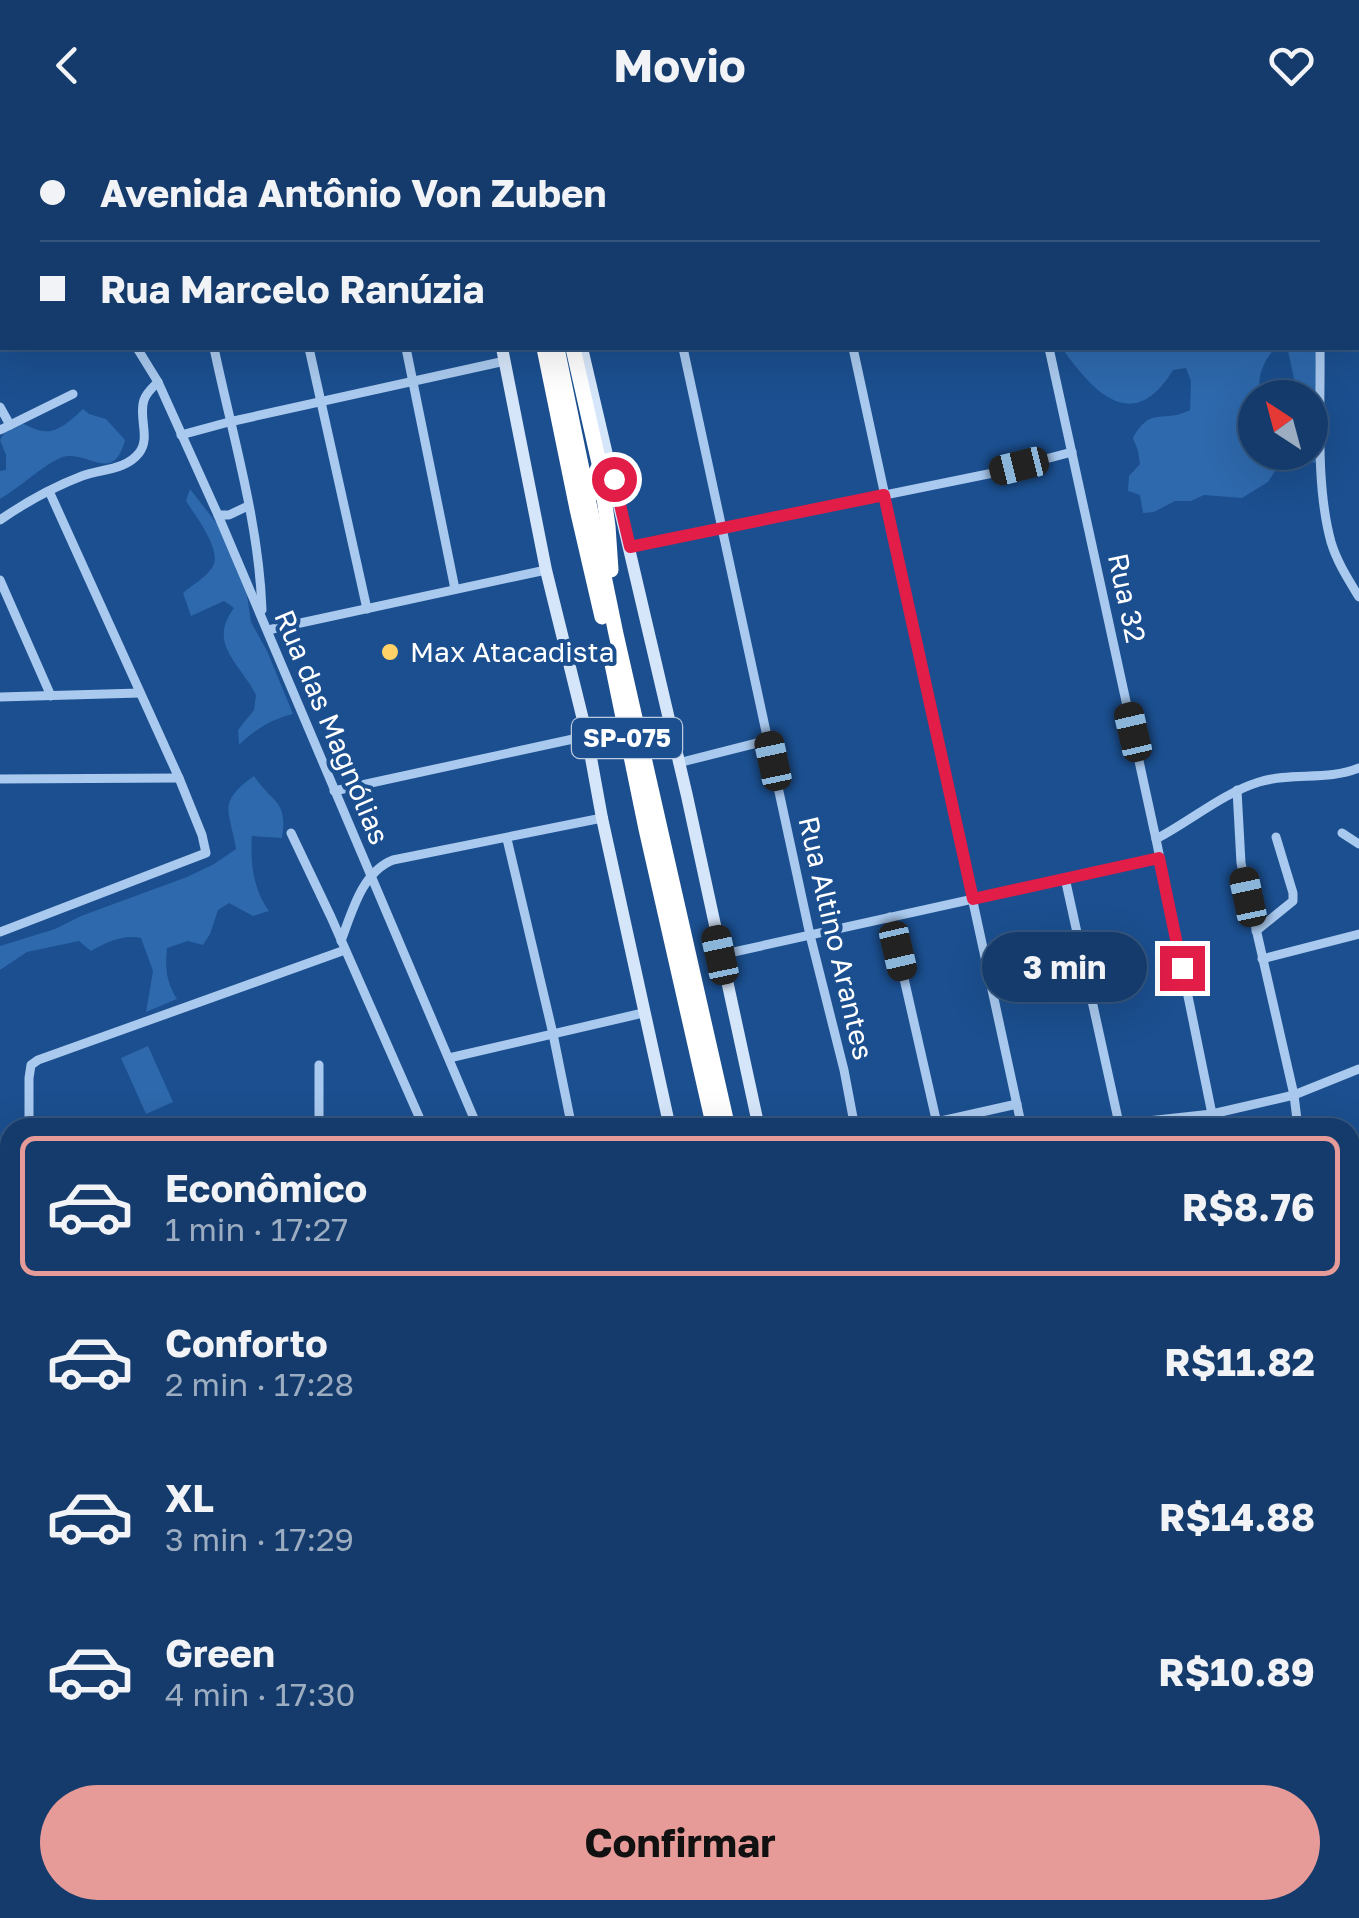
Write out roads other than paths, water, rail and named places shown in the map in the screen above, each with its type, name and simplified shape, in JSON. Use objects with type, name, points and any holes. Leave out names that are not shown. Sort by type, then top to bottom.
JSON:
[{"type":"highway","points":[[534,350],[540,374],[552,392]]},
{"type":"highway","name":"SP-075","points":[[544,350],[712,1118]]},
{"type":"highway","name":"SP-075","points":[[557,350],[616,634],[726,1118]]},
{"type":"highway","points":[[573,350],[601,478],[616,634]]},
{"type":"street","name":"Rua das Magnólias","points":[[138,350],[158,382],[268,630],[474,1118]]},
{"type":"street","points":[[214,350],[248,506],[261,579],[263,619]]},
{"type":"street","points":[[309,350],[367,609]]},
{"type":"street","points":[[406,350],[455,588]]},
{"type":"street","points":[[582,350],[757,1118]]},
{"type":"street","name":"Rua Altino Arantes","points":[[683,350],[853,1118]]},
{"type":"street","points":[[854,350],[1020,1118]]},
{"type":"street","name":"Rua 32","points":[[1049,350],[1212,1114]]},
{"type":"street","points":[[1320,350],[1325,515],[1342,570],[1358,592]]},
{"type":"street","points":[[180,435],[413,380],[504,354],[546,570],[587,736],[668,1118]]},
{"type":"street","points":[[0,520],[49,490],[86,474],[116,468],[134,458],[142,450],[145,396],[158,382]]},
{"type":"street","points":[[0,407],[5,428],[73,394]]},
{"type":"street","points":[[630,547],[1072,452]]},
{"type":"street","points":[[0,932],[206,853],[178,778],[49,490]]},
{"type":"street","points":[[218,516],[248,506]]},
{"type":"street","points":[[268,630],[546,570]]},
{"type":"street","points":[[0,580],[52,696]]},
{"type":"street","points":[[0,696],[140,693]]},
{"type":"street","points":[[334,790],[587,736]]},
{"type":"street","points":[[678,763],[768,740]]},
{"type":"street","points":[[1156,839],[1237,790],[1261,781],[1359,768]]},
{"type":"street","points":[[0,779],[178,778]]},
{"type":"street","points":[[1237,790],[1241,863],[1297,1118]]},
{"type":"street","points":[[343,946],[357,900],[380,865],[602,818]]},
{"type":"street","points":[[290,833],[420,1118]]},
{"type":"street","points":[[1342,834],[1359,844]]},
{"type":"street","points":[[1256,931],[1293,901],[1276,837]]},
{"type":"street","points":[[507,838],[570,1118]]},
{"type":"street","points":[[720,955],[1159,858]]},
{"type":"street","points":[[1065,878],[1118,1118]]},
{"type":"street","points":[[331,917],[357,900]]},
{"type":"street","points":[[890,917],[936,1118]]},
{"type":"street","points":[[1262,959],[1359,934]]},
{"type":"street","points":[[29,1118],[29,1078],[31,1066],[38,1060],[343,946]]},
{"type":"street","points":[[450,1058],[644,1013]]},
{"type":"street","points":[[319,1065],[319,1118]]},
{"type":"street","points":[[1181,1118],[1294,1095],[1359,1068]]},
{"type":"street","points":[[961,1118],[1017,1104]]},
{"type":"place","name":"Max Atacadista","points":[[390,652]]}]
